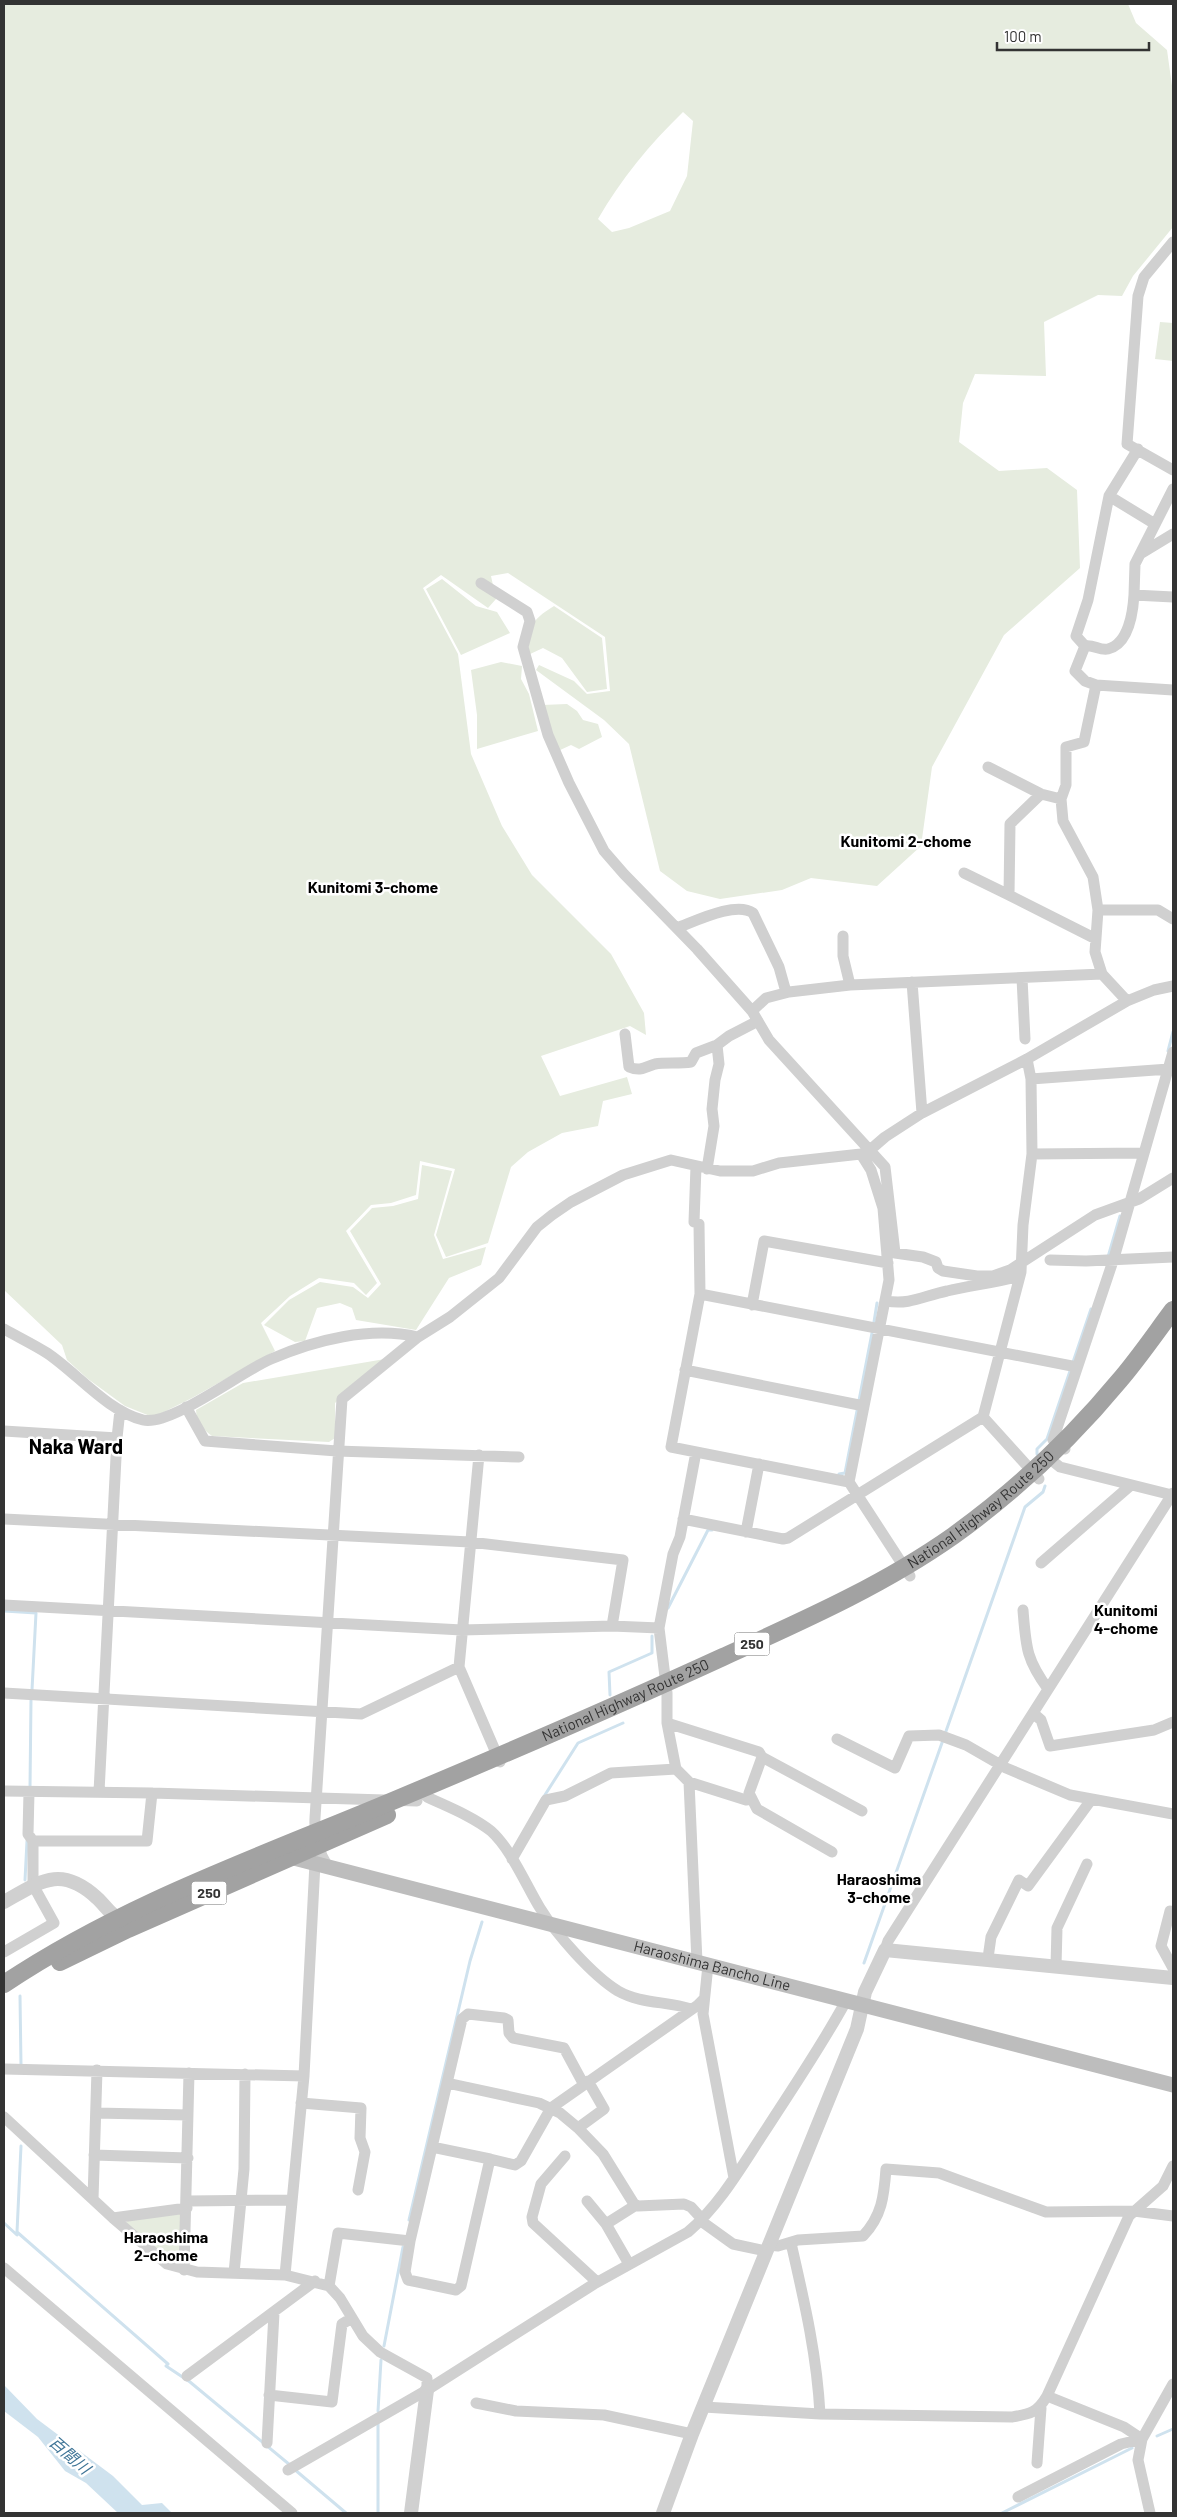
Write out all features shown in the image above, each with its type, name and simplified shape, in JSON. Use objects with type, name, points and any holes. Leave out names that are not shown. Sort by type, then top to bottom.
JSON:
[{"type":"highway","name":"National Highway Route 250","points":[[1060,1453],[1119,1382],[1173,1310]]},
{"type":"highway","name":"National Highway Route 250","points":[[4,1984],[86,1934],[250,1858],[319,1852],[395,1800],[499,1760],[828,1621],[962,1540],[1060,1453],[1125,1388],[1173,1324]]},
{"type":"highway","name":"National Highway Route 250","points":[[4,1996],[67,1958],[290,1856],[319,1852],[499,1760]]},
{"type":"main road","name":"Haraoshima Bancho Line","points":[[319,1852],[553,1925],[1173,2085]]},
{"type":"main road","points":[[250,1858],[274,1854],[290,1856]]},
{"type":"street","points":[[1173,242],[1144,277],[1138,296],[1127,444],[1173,470]]},
{"type":"street","points":[[1138,449],[1109,496],[1088,600],[1076,636],[1085,646],[1109,649],[1116,645],[1132,618],[1135,564],[1173,489]]},
{"type":"street","points":[[1109,496],[1155,524]]},
{"type":"street","points":[[1140,554],[1173,534]]},
{"type":"street","points":[[480,583],[527,612],[530,622],[524,648],[526,663],[548,736],[569,783],[604,850],[624,874],[677,928],[752,1010],[769,1040],[866,1152],[885,1167],[895,1253],[936,1262],[938,1268],[943,1271],[977,1276],[993,1276],[1021,1269]]},
{"type":"street","points":[[1134,594],[1173,597]]},
{"type":"street","points":[[1085,646],[1075,671],[1085,681],[1096,685],[1173,690]]},
{"type":"street","points":[[1096,685],[1084,742],[1066,747],[1066,785],[1061,799],[1063,821],[1093,877],[1098,910],[1095,952],[1102,974],[1127,1001]]},
{"type":"street","points":[[988,768],[1041,794],[1061,799]]},
{"type":"street","points":[[1009,895],[1010,824],[1041,794]]},
{"type":"street","points":[[964,873],[1096,939]]},
{"type":"street","points":[[677,928],[734,909],[748,909],[753,913],[779,968],[786,992]]},
{"type":"street","points":[[1098,910],[1158,910],[1173,919]]},
{"type":"street","points":[[842,936],[843,956],[850,985]]},
{"type":"street","points":[[752,1010],[766,998],[786,992],[850,985],[1102,974]]},
{"type":"street","points":[[1022,978],[1025,1039]]},
{"type":"street","points":[[912,982],[922,1113]]},
{"type":"street","points":[[285,2275],[304,2076],[319,1852],[317,1797],[326,1622],[342,1399],[418,1337],[450,1317],[499,1278],[537,1227],[571,1202],[623,1175],[648,1165],[671,1160],[720,1171],[753,1171],[780,1163],[866,1152],[922,1113],[1028,1058],[1127,1001],[1154,990],[1173,986]]},
{"type":"street","points":[[625,1034],[630,1067],[635,1070],[644,1069],[657,1063],[679,1064],[691,1062],[696,1053],[717,1045],[729,1036],[758,1021]]},
{"type":"street","points":[[717,1045],[719,1064],[712,1109],[714,1126],[701,1167],[694,1222],[699,1224],[700,1294],[671,1447],[849,1482]]},
{"type":"street","points":[[663,2513],[692,2434],[857,2029],[864,1992],[888,1941],[1000,1763],[1172,1497],[1060,1466],[1060,1453],[1053,1440],[1074,1366],[1110,1258],[1165,1069],[1173,1052]]},
{"type":"street","points":[[683,1519],[782,1539],[788,1538],[983,1418],[1021,1269],[1023,1225],[1032,1154],[1031,1079],[1028,1058]]},
{"type":"street","points":[[1031,1079],[1165,1069]]},
{"type":"street","points":[[866,1152],[883,1208],[889,1280],[880,1328],[860,1405],[849,1482],[907,1572]]},
{"type":"street","points":[[1032,1154],[1141,1153]]},
{"type":"street","points":[[886,1301],[902,1304],[938,1292],[985,1285],[1021,1269],[1095,1215],[1126,1204],[1173,1178]]},
{"type":"street","points":[[752,1305],[764,1241],[888,1263]]},
{"type":"street","points":[[1050,1260],[1086,1261],[1110,1258],[1173,1257]]},
{"type":"street","points":[[700,1294],[1074,1366]]},
{"type":"street","points":[[4,1329],[47,1353],[120,1410],[142,1420],[158,1420],[186,1407],[269,1360],[302,1348],[365,1334],[418,1337]]},
{"type":"street","points":[[685,1370],[860,1405]]},
{"type":"street","points":[[186,1407],[205,1442],[337,1450],[520,1457]]},
{"type":"street","points":[[99,1792],[116,1438],[120,1410]]},
{"type":"street","points":[[983,1418],[1035,1476]]},
{"type":"street","points":[[4,1431],[116,1438]]},
{"type":"street","points":[[696,1452],[680,1537],[673,1554],[659,1628],[666,1688],[667,1723],[676,1769],[690,1782],[746,1800],[752,1799]]},
{"type":"street","points":[[479,1455],[459,1668],[499,1760]]},
{"type":"street","points":[[746,1532],[759,1464]]},
{"type":"street","points":[[1040,1563],[1131,1485]]},
{"type":"street","points":[[4,1518],[470,1542],[623,1560],[612,1626]]},
{"type":"street","points":[[4,1605],[462,1630],[612,1626],[659,1628]]},
{"type":"street","points":[[1023,1610],[1027,1651],[1037,1673],[1048,1689]]},
{"type":"street","points":[[4,1693],[361,1714],[459,1668]]},
{"type":"street","points":[[1033,1713],[1041,1720],[1050,1746],[1154,1730],[1173,1722]]},
{"type":"street","points":[[667,1723],[759,1752],[762,1757],[862,1811]]},
{"type":"street","points":[[837,1739],[895,1768],[909,1736],[944,1737],[966,1745],[1006,1768],[1070,1794],[1091,1800],[1173,1814]]},
{"type":"street","points":[[762,1757],[749,1793],[757,1809],[832,1852]]},
{"type":"street","points":[[510,1857],[546,1800],[565,1796],[611,1772],[676,1769]]},
{"type":"street","points":[[690,1782],[704,1999],[703,2014],[734,2178]]},
{"type":"street","points":[[4,1791],[395,1800],[422,1799],[473,1819],[492,1832],[510,1857],[541,1910],[571,1948],[617,1990],[639,2000],[692,2009]]},
{"type":"street","points":[[4,1952],[54,1923],[33,1885],[33,1841],[28,1834],[29,1792]]},
{"type":"street","points":[[33,1841],[147,1841],[152,1793]]},
{"type":"street","points":[[988,1958],[991,1937],[1019,1880],[1028,1886],[1091,1800]]},
{"type":"street","points":[[1056,1966],[1057,1928],[1087,1864]]},
{"type":"street","points":[[4,1902],[45,1880],[63,1879],[83,1885],[111,1914],[120,1919]]},
{"type":"street","points":[[1173,1912],[1170,1911],[1161,1946],[1173,1968]]},
{"type":"street","points":[[885,1950],[988,1958],[1173,1978]]},
{"type":"street","points":[[432,2146],[515,2165],[521,2160],[551,2108],[704,1999]]},
{"type":"street","points":[[291,2468],[426,2390],[597,2282],[688,2232],[702,2220],[734,2178],[818,2050],[846,2001]]},
{"type":"street","points":[[490,2160],[461,2286],[456,2290],[408,2280],[405,2272],[410,2241],[462,2019],[468,2014],[504,2018],[508,2020],[509,2034],[513,2038],[564,2048],[604,2108],[578,2128]]},
{"type":"street","points":[[4,2069],[304,2076]]},
{"type":"street","points":[[93,2199],[97,2070]]},
{"type":"street","points":[[184,2270],[189,2073]]},
{"type":"street","points":[[234,2273],[244,2169],[245,2074]]},
{"type":"street","points":[[447,2083],[539,2103],[551,2108],[578,2128],[603,2154],[636,2205]]},
{"type":"street","points":[[301,2103],[361,2108],[360,2138],[365,2152],[358,2190]]},
{"type":"street","points":[[96,2113],[188,2115]]},
{"type":"street","points":[[4,2117],[113,2218],[167,2264],[184,2270],[285,2275],[329,2286],[340,2298],[363,2336],[380,2352],[427,2378],[411,2513]]},
{"type":"street","points":[[94,2155],[188,2158]]},
{"type":"street","points":[[565,2156],[541,2184],[532,2217],[533,2223],[597,2282]]},
{"type":"street","points":[[1037,2464],[1041,2408],[1103,2269],[1129,2216],[1163,2186],[1173,2166]]},
{"type":"street","points":[[606,2224],[636,2205],[684,2204],[690,2206],[702,2220],[733,2244],[767,2248],[798,2240],[863,2236],[874,2225],[880,2211],[886,2169],[939,2173],[1046,2212],[1134,2210],[1173,2216]]},
{"type":"street","points":[[113,2218],[187,2204],[241,2200],[292,2200]]},
{"type":"street","points":[[587,2201],[606,2224],[629,2264]]},
{"type":"street","points":[[329,2286],[338,2233],[410,2241]]},
{"type":"street","points":[[791,2243],[812,2338],[819,2381],[820,2414]]},
{"type":"street","points":[[4,2268],[292,2513]]},
{"type":"street","points":[[187,2376],[315,2281]]},
{"type":"street","points":[[267,2443],[274,2313]]},
{"type":"street","points":[[269,2395],[332,2402],[342,2324],[352,2318]]},
{"type":"street","points":[[1150,2513],[1138,2460],[1142,2440],[1173,2384]]},
{"type":"street","points":[[1047,2396],[1124,2427],[1142,2440]]},
{"type":"street","points":[[476,2403],[516,2411],[604,2415],[692,2434]]},
{"type":"street","points":[[704,2406],[820,2414],[1012,2418],[1030,2414],[1041,2408]]},
{"type":"street","points":[[1018,2497],[1121,2444],[1142,2440]]},
{"type":"shaded area","points":[[4,4],[1128,4],[1136,23],[1167,50],[1173,93],[1173,227],[1133,276],[1122,296],[1098,295],[1044,322],[1046,376],[975,374],[963,403],[959,442],[999,471],[1047,468],[1077,490],[1080,568],[1004,635],[932,767],[921,846],[877,886],[811,878],[782,890],[720,899],[687,891],[660,871],[629,744],[604,720],[536,670],[539,665],[574,681],[587,694],[610,691],[605,637],[508,573],[491,576],[496,599],[488,608],[441,575],[423,588],[458,654],[471,754],[502,826],[532,875],[611,954],[644,1013],[646,1035],[630,1026],[541,1056],[560,1096],[627,1077],[632,1094],[603,1101],[598,1126],[562,1133],[528,1152],[511,1167],[488,1243],[446,1257],[436,1235],[455,1169],[420,1161],[416,1195],[391,1203],[371,1205],[346,1231],[377,1283],[366,1295],[354,1283],[319,1278],[290,1296],[261,1323],[275,1351],[158,1415],[150,1416],[125,1406],[88,1379],[67,1360],[62,1345],[4,1290]],"holes":[[[683,112],[693,121],[687,176],[670,211],[629,228],[612,232],[598,219],[626,176],[648,149]]]},
{"type":"shaded area","points":[[1160,322],[1173,323],[1173,361],[1155,359]]},
{"type":"shaded area","points":[[442,579],[476,606],[497,612],[510,633],[461,655],[426,589]]},
{"type":"shaded area","points":[[554,606],[602,638],[607,689],[587,692],[562,658],[543,648],[528,655],[532,625],[535,620]]},
{"type":"shaded area","points":[[501,662],[522,666],[521,679],[529,694],[538,731],[477,749],[477,715],[471,670]]},
{"type":"shaded area","points":[[567,704],[577,711],[583,720],[598,724],[602,737],[579,749],[571,745],[558,751],[542,705]]},
{"type":"shaded area","points":[[422,1165],[452,1171],[434,1235],[443,1259],[486,1247],[481,1265],[449,1278],[416,1330],[356,1320],[352,1308],[340,1303],[317,1308],[305,1341],[295,1342],[264,1325],[289,1300],[320,1282],[353,1287],[368,1298],[381,1284],[350,1231],[372,1208],[393,1206],[418,1199]]},
{"type":"shaded area","points":[[385,1359],[335,1403],[335,1438],[329,1442],[212,1436],[203,1428],[197,1418],[196,1410],[243,1383]]},
{"type":"shaded area","points":[[178,2212],[183,2215],[181,2266],[170,2261],[126,2223],[129,2219]]},
{"type":"water","name":"百間川","points":[[4,2385],[37,2419],[113,2476],[142,2505],[162,2503],[172,2513],[118,2513],[86,2483],[65,2471],[38,2437],[4,2411]]},
{"type":"waterway","points":[[1168,1051],[1173,1032]]},
{"type":"waterway","points":[[1108,1257],[1120,1216]]},
{"type":"waterway","points":[[874,1322],[877,1303]]},
{"type":"waterway","points":[[1037,1454],[1037,1449],[1047,1439],[1091,1309]]},
{"type":"waterway","points":[[839,1474],[845,1473],[872,1333]]},
{"type":"waterway","points":[[945,1734],[1025,1507],[1043,1492],[1045,1486]]},
{"type":"waterway","points":[[668,1608],[708,1530],[712,1530]]},
{"type":"waterway","points":[[4,1611],[36,1613],[32,1690]]},
{"type":"waterway","points":[[610,1695],[609,1672],[652,1653],[652,1636]]},
{"type":"waterway","points":[[30,1788],[31,1699]]},
{"type":"waterway","points":[[543,1798],[578,1743],[623,1723]]},
{"type":"waterway","points":[[864,1963],[943,1740]]},
{"type":"waterway","points":[[25,1880],[27,1841]]},
{"type":"waterway","points":[[409,2220],[470,1961],[482,1922]]},
{"type":"waterway","points":[[20,1996],[21,2065]]},
{"type":"waterway","points":[[21,2146],[17,2232],[168,2364],[166,2366],[190,2382],[290,2465]]},
{"type":"waterway","points":[[4,2223],[17,2235]]},
{"type":"waterway","points":[[384,2346],[403,2247]]},
{"type":"waterway","points":[[378,2411],[381,2360]]},
{"type":"waterway","points":[[378,2422],[378,2513]]},
{"type":"waterway","points":[[1157,2436],[1173,2429]]},
{"type":"waterway","points":[[1002,2513],[1132,2448]]},
{"type":"waterway","points":[[294,2469],[346,2513]]},
{"type":"district","name":"Kunitomi 2-chome","points":[[906,841]]},
{"type":"district","name":"Kunitomi 3-chome","points":[[373,887]]},
{"type":"district","name":"Naka Ward","points":[[76,1447]]},
{"type":"district","name":"Kunitomi 4-chome","points":[[1126,1619]]},
{"type":"district","name":"Haraoshima 3-chome","points":[[879,1888]]},
{"type":"district","name":"Haraoshima 2-chome","points":[[166,2246]]}]
